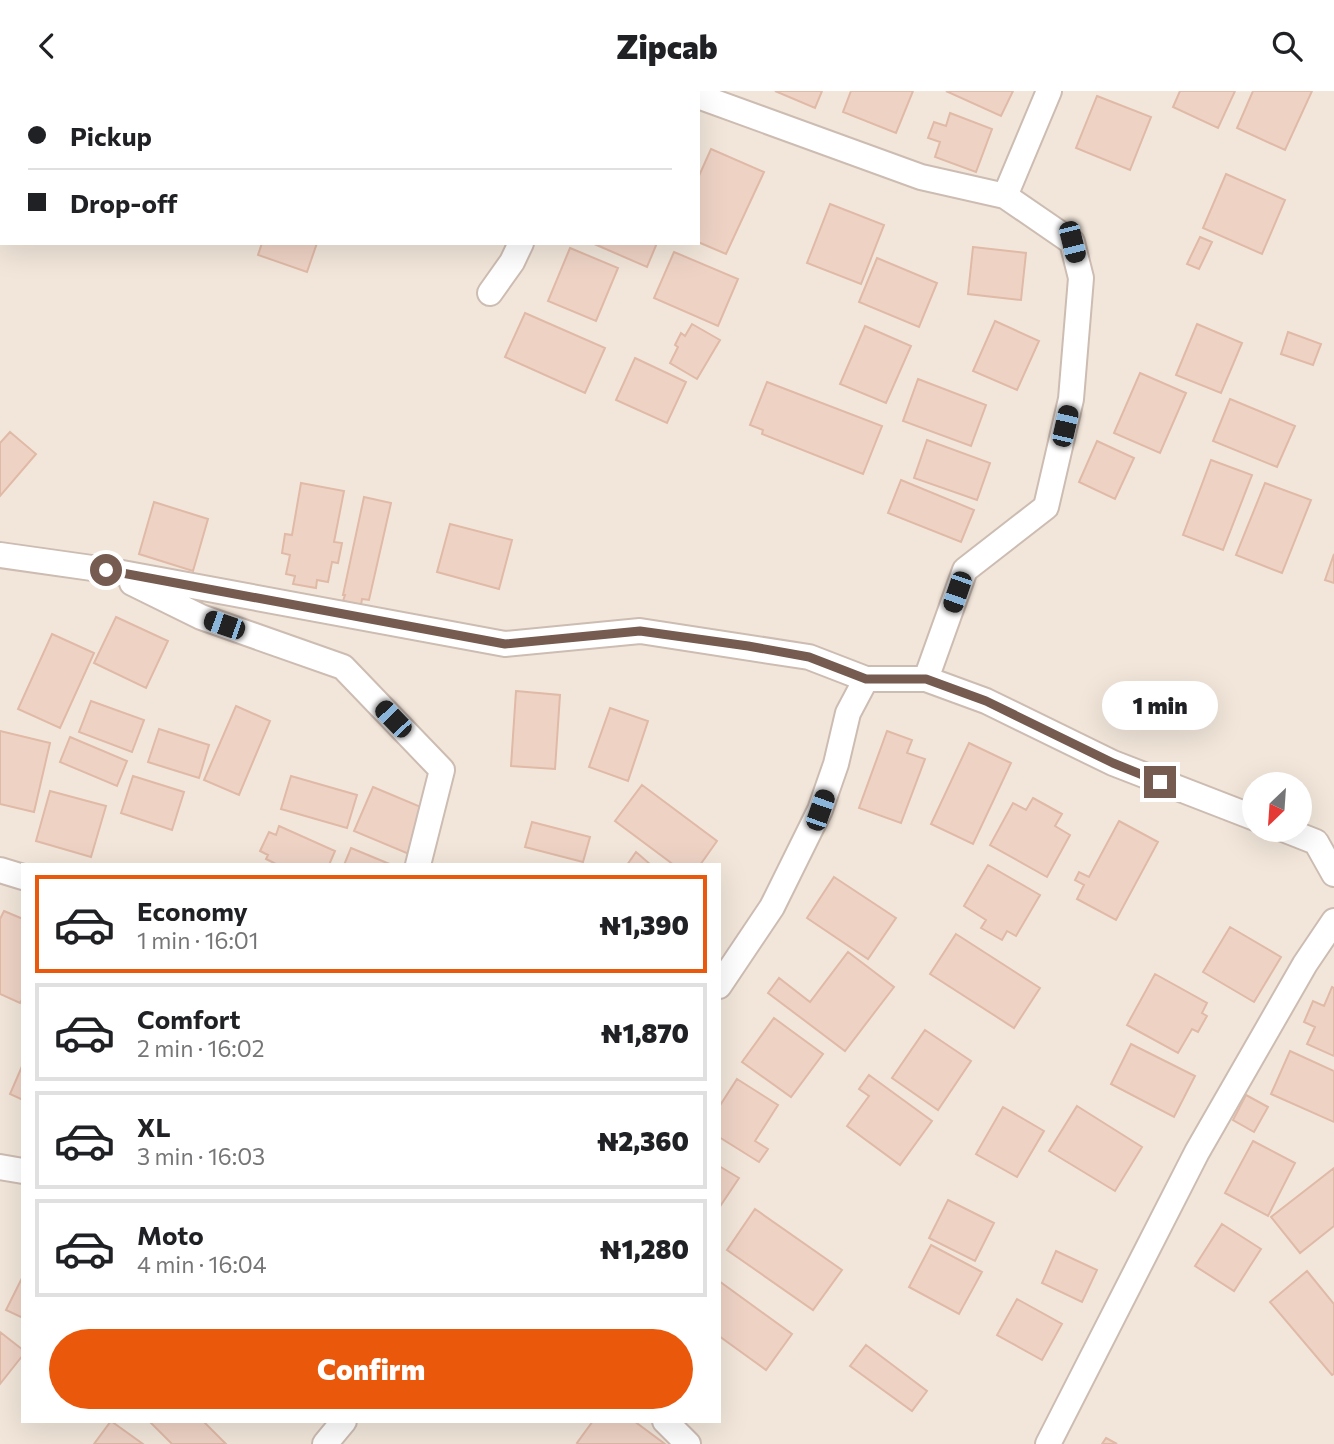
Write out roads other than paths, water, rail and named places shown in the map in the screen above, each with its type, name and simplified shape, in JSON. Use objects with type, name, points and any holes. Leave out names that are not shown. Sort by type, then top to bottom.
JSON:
[{"type":"street","points":[[1005,196],[1049,91]]},
{"type":"street","points":[[700,97],[922,177],[1005,196],[1072,242],[1081,278],[1071,399],[1046,507],[965,570],[926,679]]},
{"type":"street","points":[[490,293],[512,262],[520,245]]},
{"type":"street","points":[[0,555],[106,570],[505,644],[640,631],[809,657],[866,679],[926,679],[986,701],[1113,763],[1242,813]]},
{"type":"street","points":[[106,570],[201,617],[343,667],[442,770],[419,863]]},
{"type":"street","points":[[721,983],[772,907],[820,810],[836,764],[848,713],[866,679]]},
{"type":"street","points":[[1312,840],[1316,842],[1334,874]]},
{"type":"street","points":[[0,870],[21,876]]},
{"type":"street","points":[[1048,1444],[1197,1152],[1305,964],[1334,921]]},
{"type":"street","points":[[0,1167],[21,1171]]},
{"type":"street","points":[[325,1444],[342,1423]]},
{"type":"street","points":[[667,1423],[688,1444]]}]
